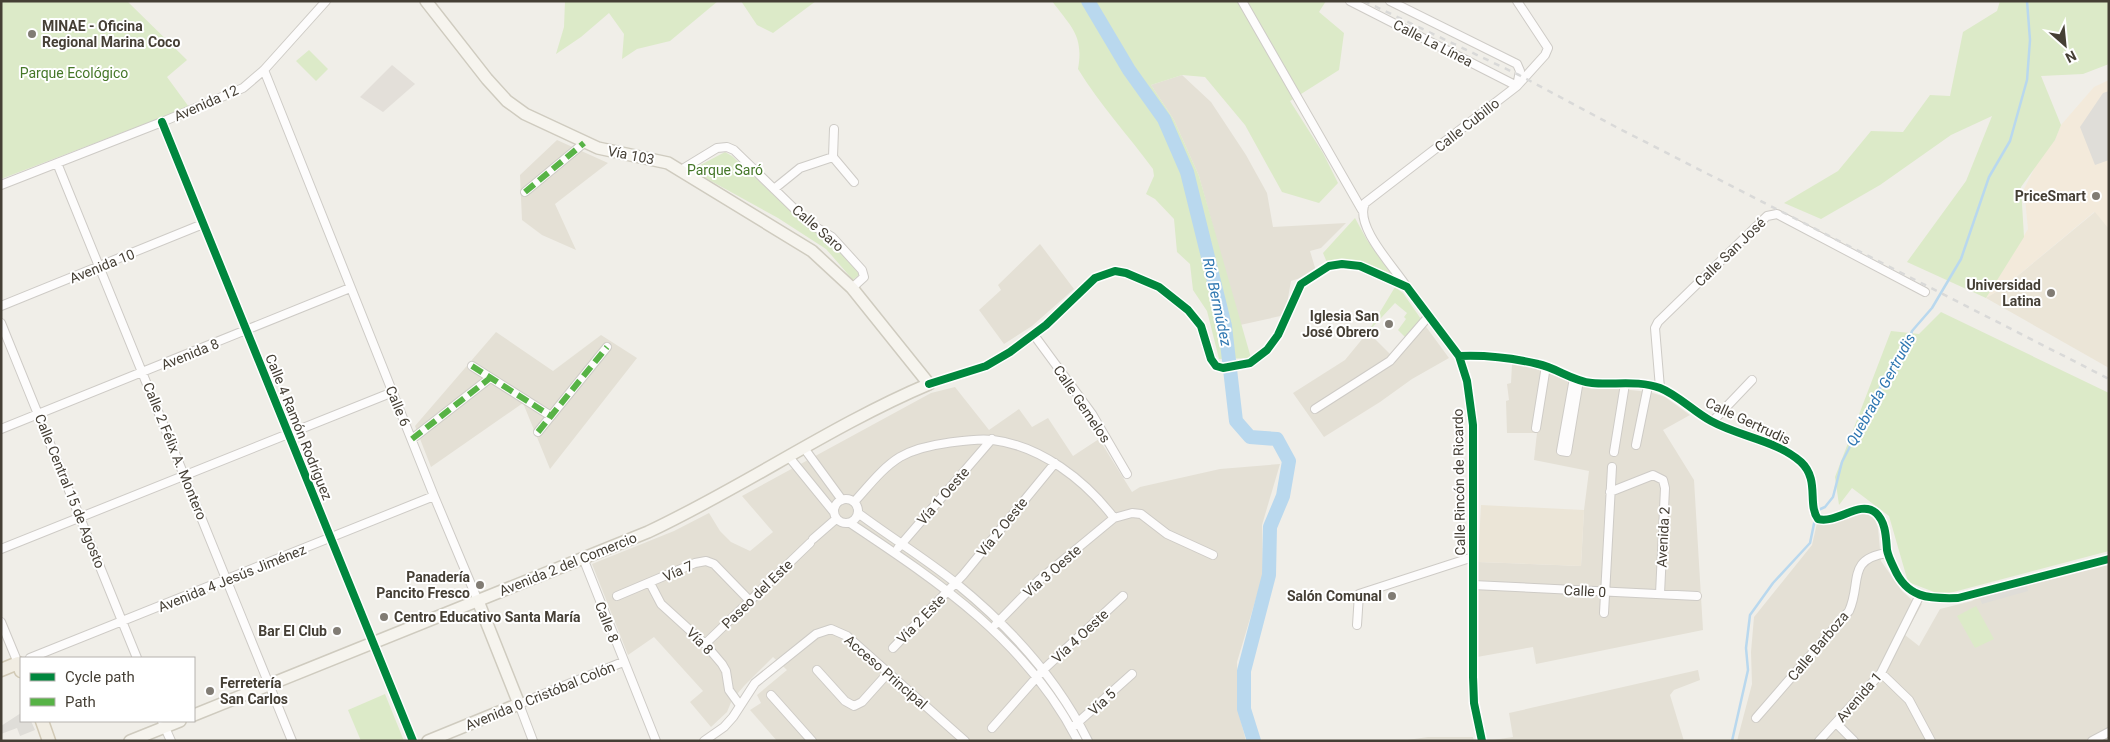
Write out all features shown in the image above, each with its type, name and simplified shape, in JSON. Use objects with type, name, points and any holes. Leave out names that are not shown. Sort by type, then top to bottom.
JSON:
[{"type":"main road","name":"Vía 103","points":[[426,1],[486,80],[507,101],[539,122],[584,143],[610,152],[654,158],[668,163],[812,251],[852,288],[929,384]]},
{"type":"main road","name":"Avenida 2 del Comercio","points":[[195,715],[478,601],[682,516],[871,412],[929,384]]},
{"type":"main road","name":"Calle 6","points":[[478,601],[519,704]]},
{"type":"main road","name":"Avenida 4 Jesús Jiménez","points":[[1,670],[20,664]]},
{"type":"main road","name":"Avenida 0 Cristóbal Colón","points":[[428,741],[519,704]]},
{"type":"main road","points":[[42,722],[50,741]]},
{"type":"main road","points":[[130,741],[164,724]]},
{"type":"street","name":"Avenida 12","points":[[1,185],[243,88],[264,70],[326,1]]},
{"type":"street","points":[[1242,1],[1362,210],[1362,217],[1375,244],[1407,287]]},
{"type":"street","name":"Calle La Línea","points":[[1350,1],[1517,86]]},
{"type":"street","points":[[1390,1],[1517,64],[1520,71],[1517,86]]},
{"type":"street","name":"Calle Cubillo","points":[[1362,210],[1369,199],[1517,86],[1548,50],[1546,44],[1517,1]]},
{"type":"street","name":"Calle 6","points":[[264,70],[350,288],[478,601]]},
{"type":"street","name":"Calle 4 Ramón Rodríguez","points":[[162,122],[413,741]]},
{"type":"street","points":[[834,128],[834,158],[854,182]]},
{"type":"street","points":[[525,192],[584,143]]},
{"type":"street","name":"Calle Saro","points":[[681,170],[717,148],[727,147],[734,150],[809,223],[832,237],[862,270],[864,277],[852,288]]},
{"type":"street","points":[[774,189],[800,168],[834,158]]},
{"type":"street","name":"Calle 2 Félix A. Montero","points":[[57,162],[292,741]]},
{"type":"street","name":"Calle San José","points":[[1660,388],[1656,328],[1658,322],[1767,216],[1777,214],[1925,292]]},
{"type":"street","name":"Avenida 10","points":[[1,306],[100,268],[203,224]]},
{"type":"street","points":[[929,384],[986,366],[1034,335],[1095,278],[1115,271],[1126,272],[1159,287],[1188,310],[1201,326],[1212,360],[1216,366],[1223,368],[1250,363],[1267,350],[1278,335],[1301,284],[1329,266],[1342,264],[1360,266],[1407,287]]},
{"type":"street","name":"Calle Rincón de Ricardo","points":[[1407,287],[1459,356],[1467,381],[1473,425],[1474,703],[1482,741]]},
{"type":"street","name":"Avenida 8","points":[[1,429],[247,332],[350,288]]},
{"type":"street","points":[[1315,409],[1390,361],[1428,317]]},
{"type":"street","name":"Calle Central 15 de Agosto","points":[[1,323],[138,657]]},
{"type":"street","name":"Calle Gemelos","points":[[1034,335],[1092,414],[1127,474]]},
{"type":"street","points":[[538,432],[607,347]]},
{"type":"street","name":"Calle Gertrudis","points":[[1459,356],[1478,355],[1546,366],[1576,379],[1591,383],[1660,388],[1712,422],[1770,444],[1795,458],[1808,473],[1814,492],[1815,516],[1818,519],[1829,521],[1855,510],[1867,509],[1876,514],[1886,533],[1888,553],[1902,584],[1920,595],[1938,599],[1958,598],[2109,558]]},
{"type":"street","points":[[472,366],[551,416]]},
{"type":"street","points":[[1536,428],[1546,366]]},
{"type":"street","points":[[412,439],[490,378]]},
{"type":"street","points":[[1576,379],[1567,452],[1561,451],[1576,379]]},
{"type":"street","points":[[1712,422],[1752,380]]},
{"type":"street","points":[[1614,452],[1625,384]]},
{"type":"street","points":[[1636,445],[1648,386]]},
{"type":"street","points":[[1,549],[393,392]]},
{"type":"street","points":[[854,502],[887,467],[909,453],[938,444],[992,439],[1024,449],[1055,463],[1091,490],[1114,518],[1132,513],[1141,514],[1167,534],[1213,555]]},
{"type":"street","name":"Vía 1 Oeste","points":[[894,552],[992,439]]},
{"type":"street","points":[[804,448],[842,500]]},
{"type":"street","points":[[789,457],[842,523],[850,522],[858,513]]},
{"type":"street","name":"Vía 2 Oeste","points":[[948,590],[956,583],[1055,463]]},
{"type":"street","points":[[1604,613],[1612,467]]},
{"type":"street","name":"Avenida 2","points":[[1610,492],[1653,475],[1663,480],[1665,488],[1660,594]]},
{"type":"street","name":"Avenida 4 Jesús Jiménez","points":[[36,657],[434,496]]},
{"type":"street","points":[[835,515],[836,504],[842,500],[854,502]]},
{"type":"street","points":[[854,502],[858,513],[956,583],[999,620],[1044,669],[1079,723],[1088,741]]},
{"type":"street","name":"Paseo del Este","points":[[705,644],[811,541],[835,515]]},
{"type":"street","name":"Vía 3 Oeste","points":[[993,627],[1039,580],[1114,518]]},
{"type":"street","points":[[850,522],[948,590],[993,627],[1038,676],[1072,728],[1078,741]]},
{"type":"street","name":"Calle Barboza","points":[[1756,718],[1848,611],[1853,602],[1859,568],[1873,556],[1888,553]]},
{"type":"street","points":[[1357,625],[1359,594],[1473,557]]},
{"type":"street","name":"Calle 8","points":[[583,558],[656,741]]},
{"type":"street","name":"Vía 7","points":[[650,583],[695,563],[706,561],[714,564],[750,601]]},
{"type":"street","points":[[617,596],[650,583]]},
{"type":"street","name":"Vía 8","points":[[650,583],[661,604],[705,644],[726,671],[729,690],[740,704]]},
{"type":"street","name":"Calle 0","points":[[1473,585],[1696,596]]},
{"type":"street","name":"Vía 2 Este","points":[[893,648],[948,590]]},
{"type":"street","name":"Avenida 1","points":[[1820,741],[1881,673],[1920,595]]},
{"type":"street","name":"Vía 4 Oeste","points":[[992,728],[1044,669],[1122,596]]},
{"type":"street","points":[[1,622],[20,659]]},
{"type":"street","name":"Acceso Principal","points":[[704,741],[724,727],[733,717],[755,683],[816,634],[831,629],[847,636],[965,741]]},
{"type":"street","name":"Avenida 0 Cristóbal Colón","points":[[519,704],[623,662]]},
{"type":"street","points":[[817,670],[845,700],[854,706],[862,702],[888,673]]},
{"type":"street","points":[[1881,673],[1909,700],[1931,741]]},
{"type":"street","name":"Vía 5","points":[[1072,728],[1132,674]]},
{"type":"street","points":[[771,695],[812,741]]},
{"type":"street","name":"Calle 6","points":[[519,704],[533,741]]},
{"type":"street","points":[[1836,723],[1854,741]]},
{"type":"street","points":[[164,724],[171,741]]},
{"type":"street","points":[[2092,741],[2109,732]]},
{"type":"shaded area","points":[[392,65],[415,84],[383,112],[360,97]]},
{"type":"shaded area","points":[[1182,75],[1211,102],[1246,155],[1267,193],[1273,227],[1346,223],[1321,248],[1310,251],[1316,271],[1291,281],[1285,315],[1240,325],[1199,176],[1174,120],[1151,85]]},
{"type":"shaded area","points":[[2109,80],[2109,229],[2094,212],[2003,288],[1986,298],[2028,229],[2024,189],[2037,163],[2055,140],[2061,125],[2094,87]]},
{"type":"shaded area","points":[[2109,91],[2109,160],[2095,165],[2080,127],[2103,93]]},
{"type":"shaded area","points":[[557,140],[608,163],[555,204],[576,250],[542,235],[522,220],[520,175]]},
{"type":"shaded area","name":"Universidad Latina","points":[[2095,212],[2109,229],[2109,368],[1986,298],[2003,288]]},
{"type":"shaded area","points":[[1040,244],[1074,289],[1032,326],[1004,344],[979,310],[1001,290],[998,285]]},
{"type":"shaded area","points":[[1424,324],[1449,358],[1412,379],[1380,402],[1324,437],[1293,393],[1345,360],[1368,332],[1396,360]]},
{"type":"shaded area","points":[[496,332],[553,371],[601,335],[637,358],[550,469],[523,403],[431,467],[415,426]]},
{"type":"shaded area","points":[[1512,364],[1535,366],[1590,386],[1650,392],[1665,397],[1690,415],[1663,430],[1694,480],[1703,630],[1536,664],[1533,647],[1477,657],[1478,562],[1581,566],[1584,510],[1589,471],[1534,460],[1537,433],[1507,433],[1506,401],[1509,400],[1507,384],[1511,383]]},
{"type":"shaded area","points":[[955,387],[989,430],[1019,409],[1032,427],[1048,418],[1073,456],[1099,439],[1132,492],[1140,487],[1220,469],[1280,464],[1262,525],[1263,575],[1237,662],[1238,710],[1246,741],[777,741],[750,710],[761,703],[757,695],[787,670],[773,657],[744,686],[732,700],[727,712],[711,727],[690,702],[703,691],[654,637],[628,655],[592,564],[674,531],[709,513],[720,531],[731,542],[750,551],[773,532],[742,496],[931,393]]},
{"type":"shaded area","points":[[1481,505],[1584,510],[1581,566],[1478,562]]},
{"type":"shaded area","points":[[1867,508],[1874,516],[1878,528],[1881,561],[1902,591],[1913,601],[1922,604],[1905,635],[1919,646],[1940,609],[1972,601],[1979,596],[2044,576],[2109,563],[2109,741],[1737,741],[1752,684],[1751,652],[1754,617],[1812,545],[1818,519]]},
{"type":"shaded area","points":[[2026,584],[2028,591],[1982,604],[1979,596]]},
{"type":"shaded area","points":[[1698,670],[1700,680],[1674,690],[1670,695],[1684,741],[1486,741],[1513,737],[1509,713]]},
{"type":"shaded area","points":[[20,714],[20,722],[31,722],[35,730],[20,736],[17,728],[1,734],[1,726]]},
{"type":"shaded area","points":[[1428,737],[1473,737],[1474,741],[1400,741]]},
{"type":"green space","name":"Parque Ecológico","points":[[1,1],[127,1],[187,60],[167,77],[189,107],[1,179]]},
{"type":"green space","points":[[565,1],[718,1],[670,41],[637,49],[622,59],[624,34],[609,13],[581,37],[556,54],[564,27]]},
{"type":"green space","points":[[741,1],[816,1],[773,33],[757,25]]},
{"type":"green space","points":[[1052,1],[1326,1],[1319,12],[1344,33],[1339,70],[1290,101],[1323,153],[1338,183],[1319,203],[1282,192],[1245,125],[1205,77],[1182,75],[1151,85],[1174,120],[1199,176],[1251,358],[1219,359],[1207,311],[1193,290],[1190,264],[1177,252],[1174,219],[1155,199],[1146,194],[1154,176],[1153,169],[1078,69],[1079,48],[1077,39],[1070,25]]},
{"type":"green space","points":[[2000,1],[2109,1],[2109,64],[2083,74],[2041,76],[2061,125],[2055,140],[2021,187],[2024,237],[1986,298],[1907,262],[1966,181],[1992,116],[1951,135],[1880,185],[1821,219],[1784,203],[1838,171],[1871,131],[1903,132],[1930,95],[1950,96],[1963,32],[1997,11]]},
{"type":"green space","points":[[309,50],[328,69],[316,81],[296,61]]},
{"type":"green space","name":"Parque Saró","points":[[725,152],[732,156],[808,227],[835,245],[860,274],[853,280],[826,249],[778,218],[691,170]]},
{"type":"green space","points":[[1355,218],[1367,240],[1395,279],[1364,265],[1328,265],[1323,253]]},
{"type":"green space","points":[[1395,287],[1403,293],[1421,319],[1405,337],[1398,330],[1406,319],[1404,317],[1407,313],[1395,303],[1368,332]]},
{"type":"green space","points":[[1941,312],[2109,393],[2109,551],[1942,595],[1908,582],[1889,516],[1852,488],[1839,505],[1835,477],[1891,331],[1919,334]]},
{"type":"green space","points":[[1976,606],[1994,639],[1975,648],[1957,616]]},
{"type":"green space","points":[[385,694],[404,741],[361,741],[348,710]]},
{"type":"waterway","name":"Río Bermúdez","points":[[1088,1],[1129,70],[1164,119],[1187,172],[1225,326],[1236,421],[1250,437],[1277,439],[1289,461],[1283,496],[1270,527],[1269,575],[1244,671],[1244,709],[1254,741]]},
{"type":"waterway","name":"Quebrada Gertrudis","points":[[1816,511],[1825,507],[1833,497],[1842,462],[1885,378],[1905,351],[1912,331],[1932,308],[1961,259],[1989,177],[2010,141],[2027,80],[2030,40],[2027,1]]},
{"type":"waterway","name":"Quebrada Gertrudis","points":[[1732,741],[1748,670],[1746,648],[1750,615],[1773,583],[1810,543],[1815,519]]},
{"type":"railway","points":[[1364,1],[1519,75],[1616,127],[2109,379]]},
{"type":"marked path","points":[[525,192],[584,143]]},
{"type":"marked path","points":[[538,432],[607,347]]},
{"type":"marked path","points":[[472,366],[551,416]]},
{"type":"marked path","points":[[412,439],[490,378]]},
{"type":"cycle path","points":[[162,122],[413,741]]},
{"type":"cycle path","points":[[929,384],[986,366],[1010,352],[1046,325],[1095,278],[1115,271],[1126,273],[1159,287],[1188,310],[1201,326],[1211,359],[1216,366],[1223,368],[1250,363],[1267,350],[1278,335],[1301,284],[1329,266],[1342,264],[1360,266],[1407,287],[1459,356],[1467,381],[1473,425],[1474,703],[1482,741]]},
{"type":"cycle path","points":[[1459,356],[1488,357],[1528,362],[1545,366],[1585,382],[1635,383],[1660,388],[1711,421],[1780,449],[1801,462],[1807,469],[1812,484],[1813,506],[1818,519],[1826,520],[1863,509],[1870,509],[1876,513],[1884,525],[1888,554],[1899,578],[1912,591],[1920,595],[1937,598],[1958,598],[2109,559]]},
{"type":"place","name":"MINAE - Oficina Regional Marina Coco","points":[[32,34]]},
{"type":"place","name":"PriceSmart","points":[[2096,196]]},
{"type":"place","name":"Universidad Latina","points":[[2051,293]]},
{"type":"place","name":"Iglesia San José Obrero","points":[[1389,324]]},
{"type":"place","name":"Panadería Pancito Fresco","points":[[480,585]]},
{"type":"place","name":"Salón Comunal","points":[[1392,596]]},
{"type":"place","name":"Centro Educativo Santa María","points":[[384,617]]},
{"type":"place","name":"Bar El Club","points":[[337,631]]},
{"type":"place","name":"Ferretería San Carlos","points":[[210,691]]}]
